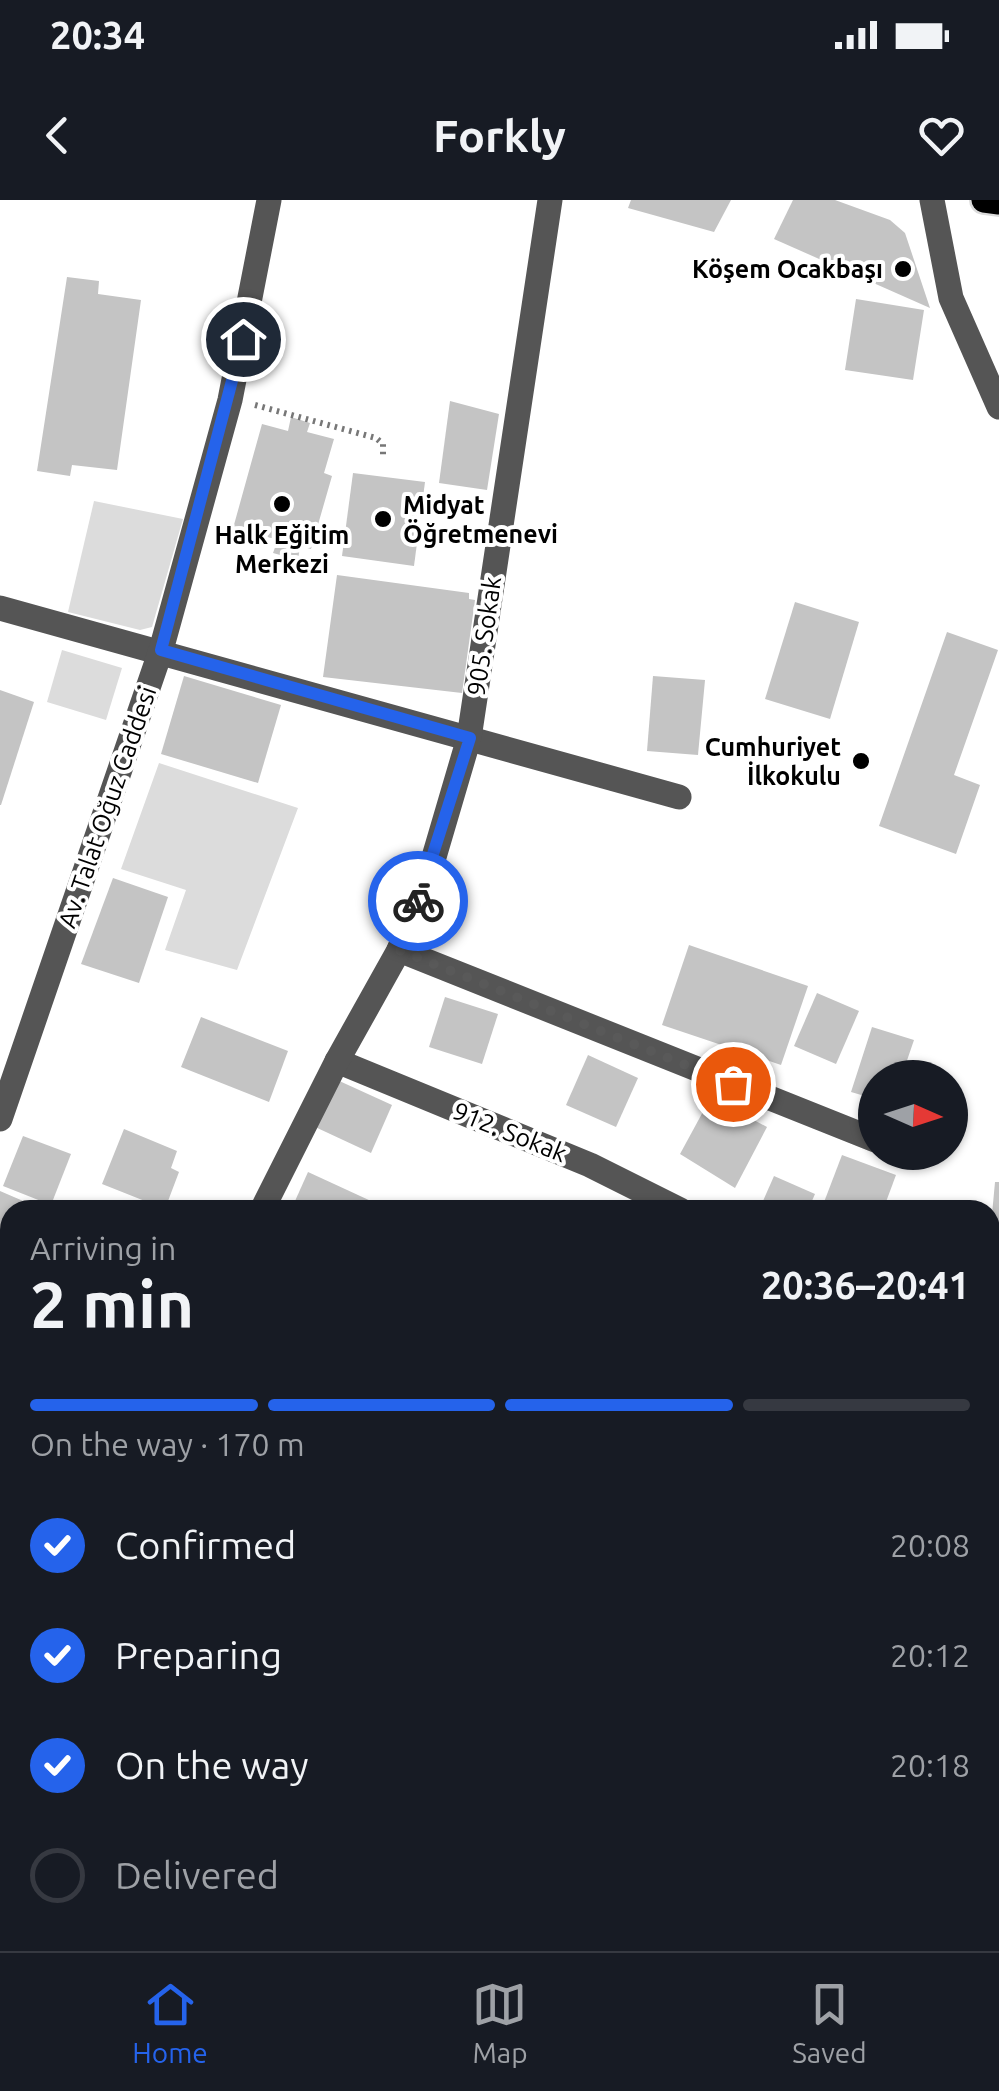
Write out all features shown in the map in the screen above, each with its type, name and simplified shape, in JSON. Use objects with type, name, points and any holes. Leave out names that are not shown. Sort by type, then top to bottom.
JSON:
[{"type":"main road","points":[[984,200],[999,202]]},
{"type":"street","name":"Av. Talat Oğuz Caddesi","points":[[0,1119],[161,650],[230,400],[269,200]]},
{"type":"street","name":"905. Sokak","points":[[267,1200],[336,1061],[399,950],[429,874],[470,738],[550,200]]},
{"type":"street","points":[[932,200],[952,298],[999,406]]},
{"type":"street","points":[[0,608],[679,797]]},
{"type":"street","points":[[399,950],[858,1133]]},
{"type":"street","name":"912. Sokak","points":[[336,1061],[590,1165],[660,1200]]},
{"type":"path","points":[[230,400],[294,412],[376,438],[384,444],[383,458]]},
{"type":"shaded area","points":[[94,501],[183,519],[152,627],[140,630],[68,612]]},
{"type":"shaded area","points":[[62,650],[122,668],[106,720],[47,702]]},
{"type":"shaded area","points":[[159,763],[298,808],[237,970],[165,950],[186,890],[121,869]]},
{"type":"building","points":[[631,200],[731,200],[714,232],[628,208]]},
{"type":"building","points":[[793,200],[835,200],[890,220],[905,233],[930,308],[774,239]]},
{"type":"building","points":[[67,277],[99,281],[98,294],[141,300],[117,470],[72,465],[70,476],[37,471]]},
{"type":"building","points":[[856,299],[924,310],[913,380],[845,370]]},
{"type":"building","points":[[450,401],[499,414],[487,490],[439,483]]},
{"type":"building","name":"Halk Eğitim Merkezi","points":[[291,417],[310,423],[307,432],[334,439],[324,473],[332,476],[311,549],[300,546],[298,560],[273,553],[278,539],[232,532],[262,424],[288,431]]},
{"type":"building","name":"Midyat Öğretmenevi","points":[[353,473],[425,482],[414,566],[342,556]]},
{"type":"building","points":[[337,575],[469,593],[469,599],[475,600],[462,693],[323,677]]},
{"type":"building","points":[[795,602],[859,622],[830,719],[765,699]]},
{"type":"building","points":[[947,632],[998,650],[954,775],[980,785],[956,854],[879,826]]},
{"type":"building","points":[[184,676],[281,705],[258,783],[161,754]]},
{"type":"building","points":[[653,676],[705,680],[698,755],[647,751]]},
{"type":"building","points":[[0,690],[34,702],[1,805],[0,805]]},
{"type":"building","points":[[113,878],[168,897],[139,983],[81,964]]},
{"type":"building","points":[[689,945],[808,986],[781,1065],[662,1025]]},
{"type":"building","points":[[817,993],[859,1011],[836,1064],[794,1046]]},
{"type":"building","points":[[445,997],[498,1014],[482,1064],[429,1047]]},
{"type":"building","points":[[201,1017],[288,1051],[269,1102],[181,1067]]},
{"type":"building","points":[[872,1027],[914,1040],[907,1060],[861,1060]]},
{"type":"building","points":[[588,1055],[638,1078],[616,1127],[566,1105]]},
{"type":"building","points":[[858,1070],[858,1094],[851,1092]]},
{"type":"building","points":[[335,1079],[392,1105],[371,1153],[313,1126]]},
{"type":"building","points":[[711,1097],[767,1127],[735,1188],[680,1154]]},
{"type":"building","points":[[124,1129],[177,1151],[171,1168],[179,1172],[168,1200],[142,1200],[102,1184]]},
{"type":"building","points":[[23,1136],[71,1154],[53,1200],[38,1200],[3,1186]]},
{"type":"building","points":[[842,1155],[858,1161],[858,1170],[882,1170],[896,1175],[887,1200],[825,1200]]},
{"type":"building","points":[[308,1172],[369,1200],[295,1200]]},
{"type":"building","points":[[774,1176],[815,1194],[812,1200],[763,1200]]},
{"type":"building","points":[[995,1182],[999,1182],[999,1200],[993,1200]]},
{"type":"building","points":[[0,1191],[21,1200],[0,1200]]},
{"type":"way so far","points":[[418,901],[399,950],[518,1001],[733,1084]]},
{"type":"place","name":"Köşem Ocakbaşı","points":[[903,269]]},
{"type":"place","name":"Halk Eğitim Merkezi","points":[[282,504]]},
{"type":"place","name":"Midyat Öğretmenevi","points":[[383,519]]},
{"type":"place","name":"Cumhuriyet İlkokulu","points":[[861,761]]},
{"type":"route","points":[[243,339],[161,650],[470,738],[418,901]]}]
